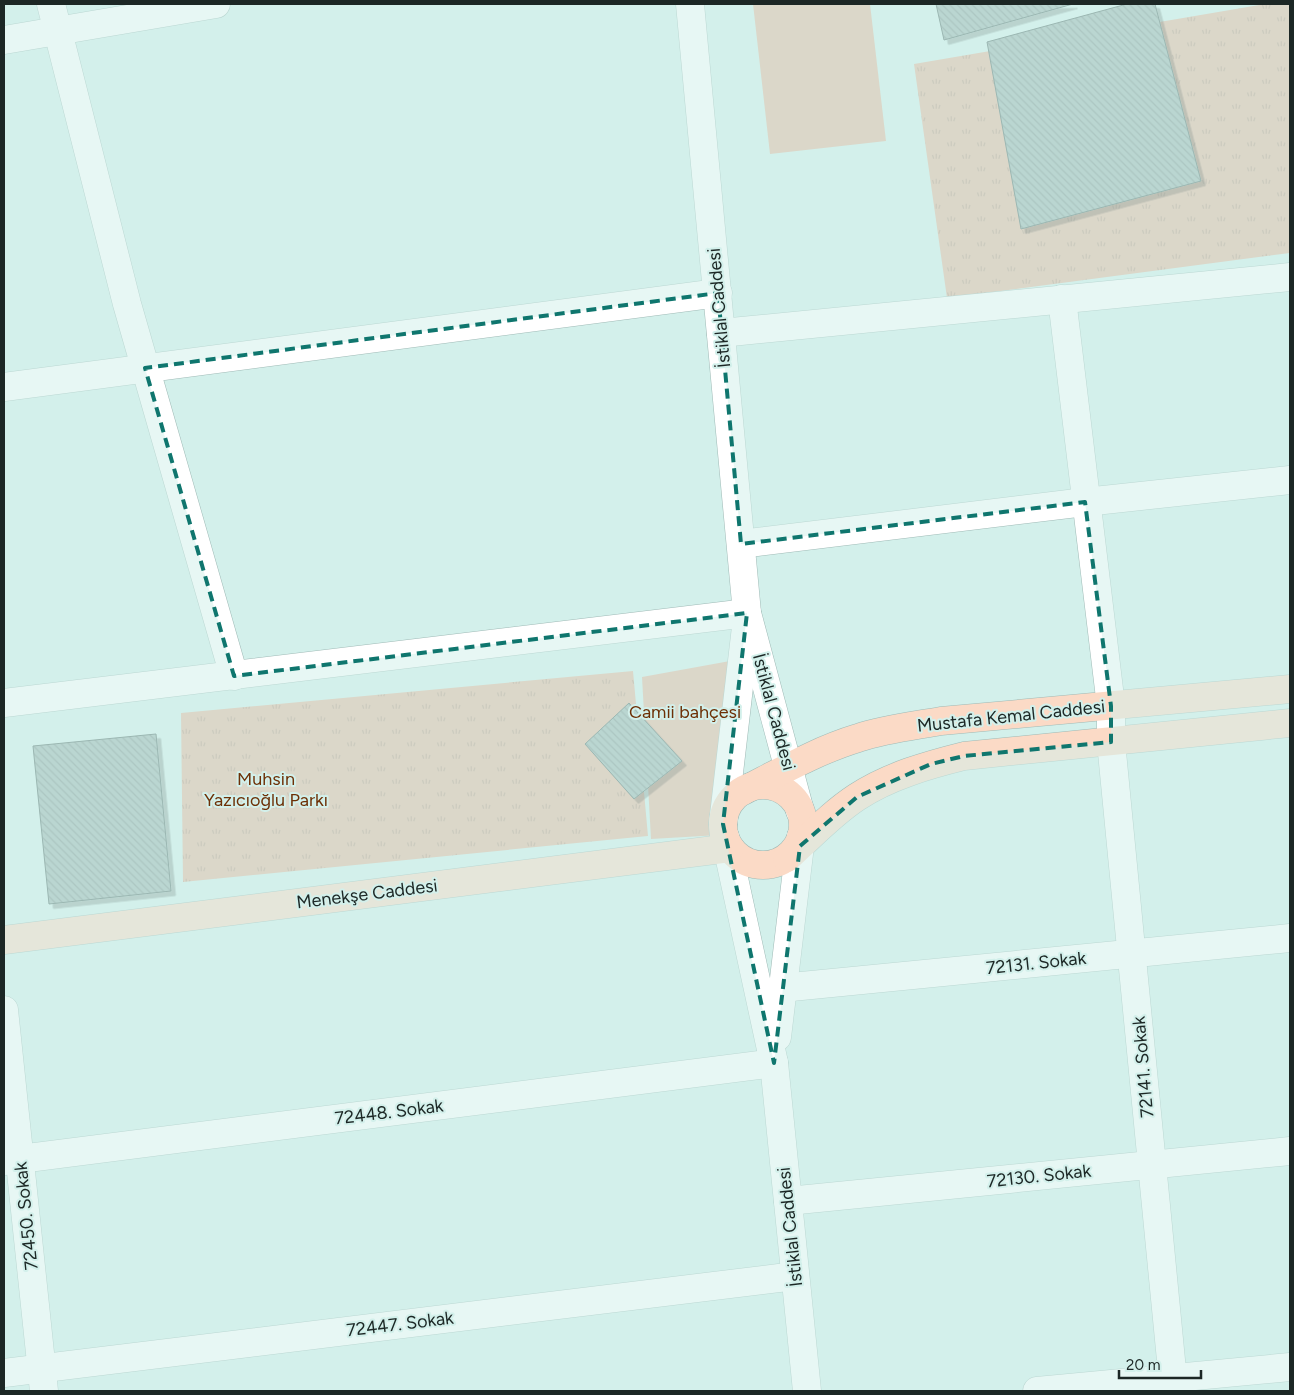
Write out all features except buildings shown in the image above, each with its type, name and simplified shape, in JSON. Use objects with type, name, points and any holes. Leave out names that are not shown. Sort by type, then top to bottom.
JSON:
[{"type":"main road","name":"Mustafa Kemal Caddesi","points":[[743,791],[789,768],[858,738],[896,729],[941,721],[1290,689]]},
{"type":"main road","name":"Mustafa Kemal Caddesi","points":[[796,847],[857,797],[931,764],[964,756],[1290,723]]},
{"type":"main road","name":"İstiklal Caddesi","points":[[743,791],[756,786],[770,786],[782,790],[793,799],[800,811],[803,824],[796,847]]},
{"type":"main road","points":[[743,791],[729,805],[726,839],[739,857],[750,863],[775,864],[796,847]]},
{"type":"main road","name":"Menekşe Caddesi","points":[[4,940],[726,839]]},
{"type":"street","points":[[51,4],[56,30],[145,368],[234,676]]},
{"type":"street","points":[[4,40],[216,4]]},
{"type":"street","name":"İstiklal Caddesi","points":[[690,4],[747,613],[800,811]]},
{"type":"street","points":[[721,334],[1290,276]]},
{"type":"street","points":[[4,387],[718,293]]},
{"type":"street","name":"72141. Sokak","points":[[1062,299],[1111,706],[1111,742],[1173,1385]]},
{"type":"street","points":[[741,544],[1085,502],[1290,480]]},
{"type":"street","points":[[4,703],[747,613]]},
{"type":"street","name":"İstiklal Caddesi","points":[[747,613],[726,839],[774,1063],[807,1391]]},
{"type":"street","name":"İstiklal Caddesi","points":[[774,1063],[796,847]]},
{"type":"street","name":"72131. Sokak","points":[[781,988],[1290,938]]},
{"type":"street","name":"72450. Sokak","points":[[4,1010],[12,1160],[43,1380]]},
{"type":"street","name":"72448. Sokak","points":[[12,1160],[774,1063]]},
{"type":"street","name":"72130. Sokak","points":[[788,1201],[1290,1151]]},
{"type":"street","name":"72447. Sokak","points":[[4,1373],[43,1380],[795,1276]]},
{"type":"street","points":[[1037,1391],[1173,1385],[1290,1367]]},
{"type":"highlighted area","points":[[718,293],[741,544],[1085,502],[1111,706],[1111,742],[964,756],[931,764],[857,797],[800,846],[774,1063],[723,824],[747,613],[234,676],[145,368]]},
{"type":"green space","points":[[753,4],[870,4],[886,141],[770,154]]},
{"type":"green space","points":[[1265,4],[1290,4],[1290,253],[947,298],[914,64]]},
{"type":"green space","name":"Camii bahçesi","points":[[730,661],[720,835],[651,839],[642,677]]},
{"type":"green space","name":"Muhsin Yazıcıoğlu Parkı","points":[[633,671],[648,836],[183,882],[181,713]]}]
